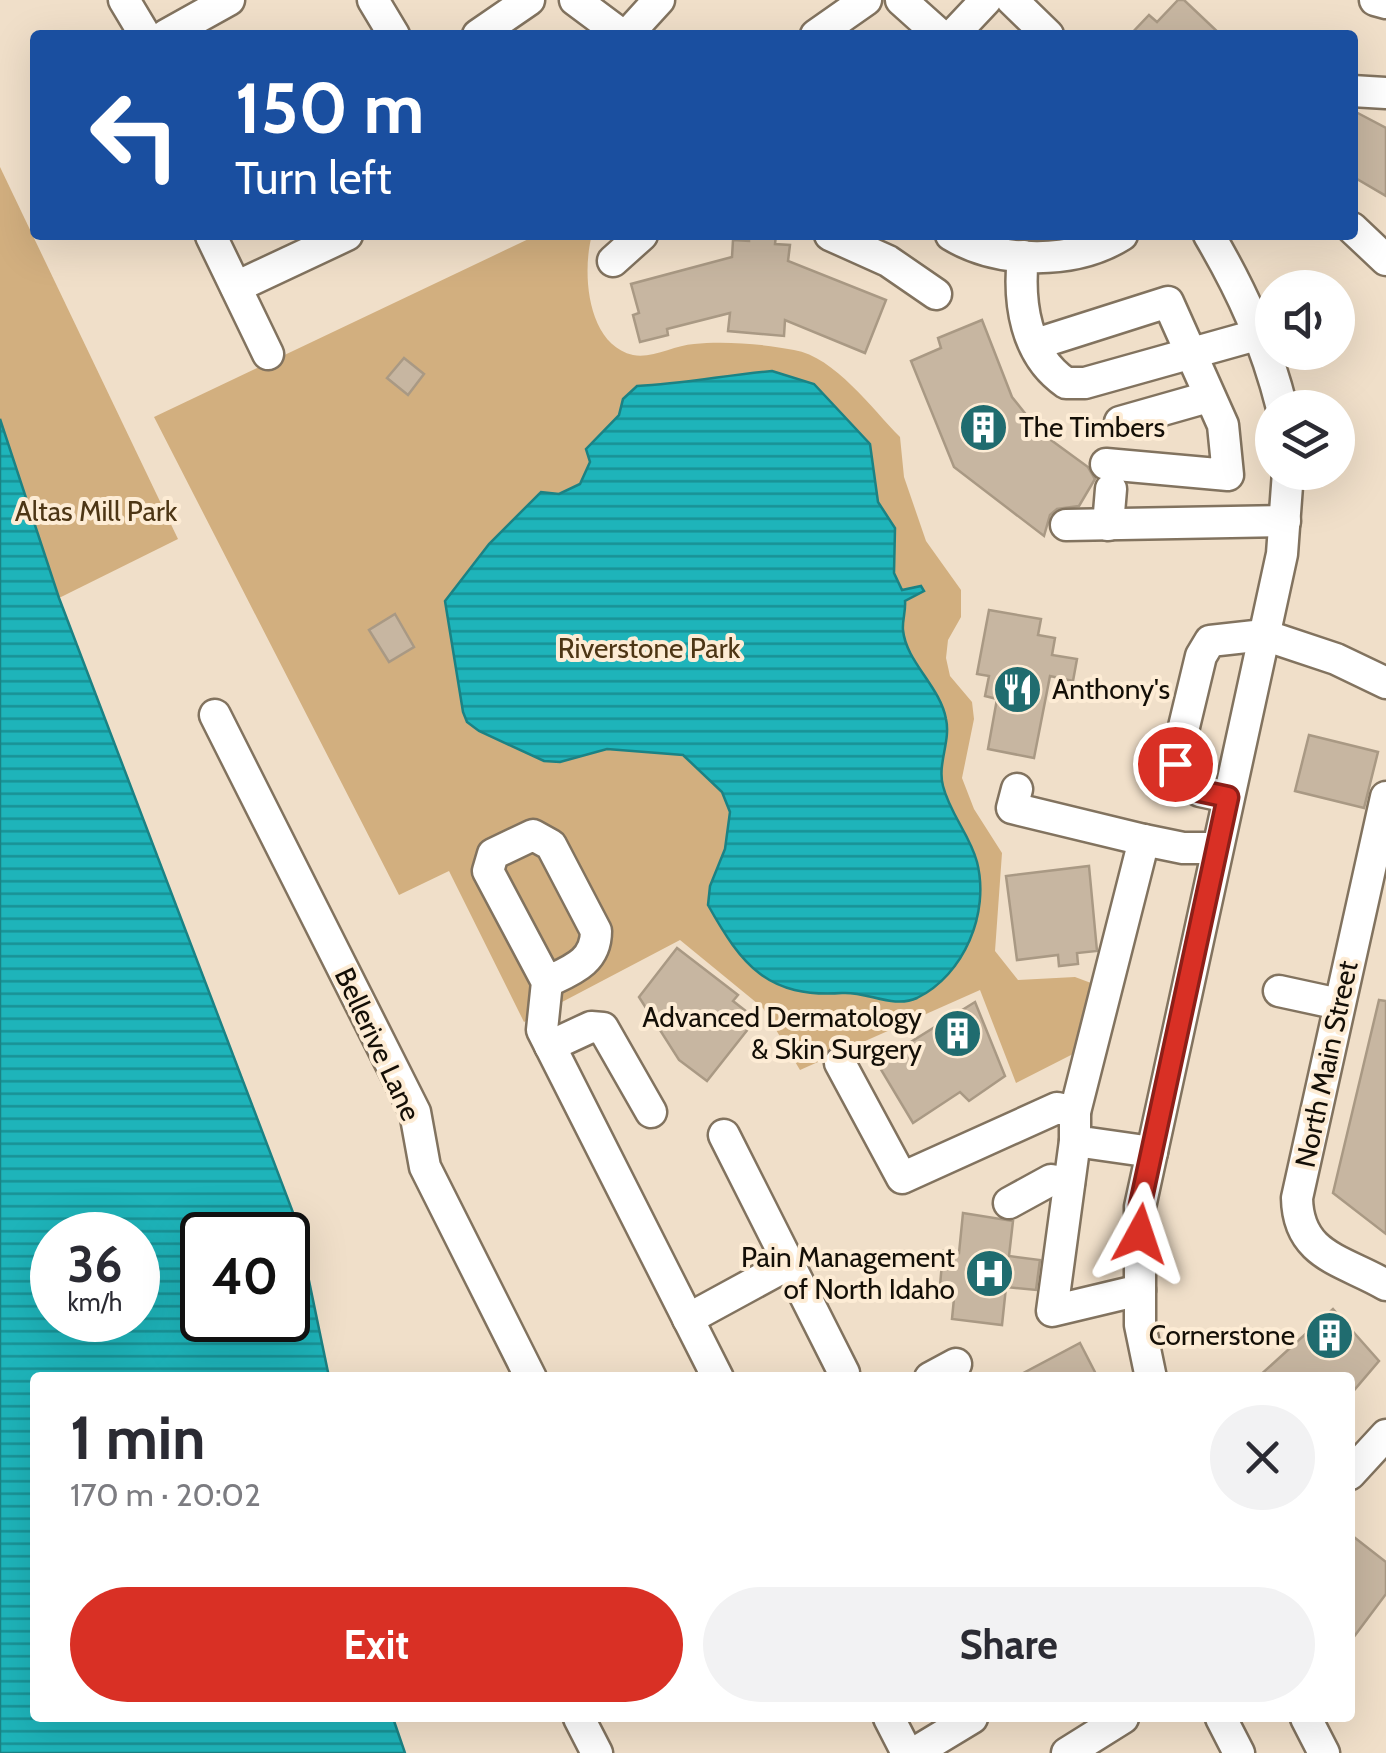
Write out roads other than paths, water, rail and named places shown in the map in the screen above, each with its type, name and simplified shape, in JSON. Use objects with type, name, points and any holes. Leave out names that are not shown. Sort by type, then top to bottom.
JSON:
[{"type":"street","points":[[124,0],[142,30]]},
{"type":"street","points":[[175,30],[228,0]]},
{"type":"street","points":[[373,0],[391,30]]},
{"type":"street","points":[[485,30],[529,0]]},
{"type":"street","points":[[575,0],[614,30]]},
{"type":"street","points":[[624,30],[659,0]]},
{"type":"street","points":[[823,30],[866,0]]},
{"type":"street","points":[[901,0],[934,30]]},
{"type":"street","points":[[958,30],[986,0]]},
{"type":"street","points":[[1012,0],[1043,30]]},
{"type":"street","points":[[1375,0],[1386,3]]},
{"type":"street","points":[[1358,92],[1386,93]]},
{"type":"street","points":[[1358,234],[1386,260]]},
{"type":"street","points":[[213,240],[268,354]]},
{"type":"street","points":[[236,287],[336,240]]},
{"type":"street","points":[[613,261],[636,240]]},
{"type":"street","points":[[841,240],[888,261],[936,294]]},
{"type":"street","points":[[964,240],[1005,255],[1056,257],[1107,240]]},
{"type":"street","points":[[1212,240],[1243,292],[1255,322]]},
{"type":"street","points":[[1023,256],[1020,310],[1052,374],[1066,383],[1085,383],[1255,335]]},
{"type":"street","points":[[1036,344],[1168,302],[1227,436],[1228,475],[1109,477],[1108,525]]},
{"type":"street","points":[[1120,422],[1208,396]]},
{"type":"street","points":[[1150,1372],[1140,1324],[1140,1206],[1264,635],[1287,490]]},
{"type":"street","points":[[1066,525],[1285,521]]},
{"type":"street","points":[[1228,797],[1196,789],[1177,777],[1175,764],[1201,656],[1210,641],[1264,635],[1336,659],[1386,684]]},
{"type":"street","name":"Bellerive Lane","points":[[215,715],[416,1112],[424,1167],[527,1372]]},
{"type":"street","points":[[1017,789],[1012,808],[1182,848],[1217,848]]},
{"type":"street","name":"North Main Street","points":[[1386,797],[1297,1198],[1298,1216],[1312,1245],[1386,1285]]},
{"type":"street","points":[[548,982],[587,961],[596,944],[596,931],[552,845],[533,835],[493,854],[488,871],[548,982],[541,1016],[550,1046],[715,1372]]},
{"type":"street","points":[[1140,1290],[1052,1312],[1075,1126],[1144,840]]},
{"type":"street","points":[[1279,991],[1339,1004]]},
{"type":"street","points":[[550,1046],[591,1027],[603,1028],[651,1112]]},
{"type":"street","points":[[840,1063],[902,1178],[1057,1108],[1075,1126],[1152,1152]]},
{"type":"street","points":[[724,1135],[843,1372]]},
{"type":"street","points":[[1009,1203],[1051,1180],[1069,1182]]},
{"type":"street","points":[[688,1318],[789,1264]]},
{"type":"street","points":[[1355,1468],[1386,1434]]},
{"type":"street","points":[[581,1722],[598,1753]]},
{"type":"street","points":[[892,1722],[911,1753],[965,1722]]},
{"type":"street","points":[[1067,1753],[1117,1722]]},
{"type":"street","points":[[1223,1722],[1239,1753]]},
{"type":"street","points":[[1308,1722],[1324,1753]]},
{"type":"water","points":[[772,371],[814,384],[870,444],[878,502],[895,528],[894,573],[902,590],[921,586],[924,591],[905,601],[905,642],[943,707],[947,736],[943,786],[977,862],[980,902],[970,940],[960,958],[934,988],[908,1001],[795,990],[760,974],[746,961],[708,905],[710,886],[725,849],[730,812],[722,792],[683,755],[607,749],[560,762],[544,761],[479,731],[467,722],[463,712],[445,601],[489,544],[541,492],[559,494],[580,484],[590,462],[586,449],[619,415],[623,399],[637,386]]},
{"type":"water","points":[[0,419],[59,598],[293,1212],[180,1212],[180,1342],[310,1342],[310,1286],[328,1372],[30,1372],[30,1722],[394,1722],[405,1753],[0,1753]]},
{"type":"place","name":"The Timbers","points":[[984,427]]},
{"type":"place","name":"Anthony's","points":[[1017,689]]},
{"type":"place","name":"Advanced Dermatology & Skin Surgery","points":[[957,1033]]},
{"type":"place","name":"Pain Management of North Idaho","points":[[990,1273]]},
{"type":"place","name":"Cornerstone","points":[[1330,1335]]},
{"type":"park label","name":"Altas Mill Park","points":[[96,511]]},
{"type":"park label","name":"Riverstone Park","points":[[649,648]]}]
